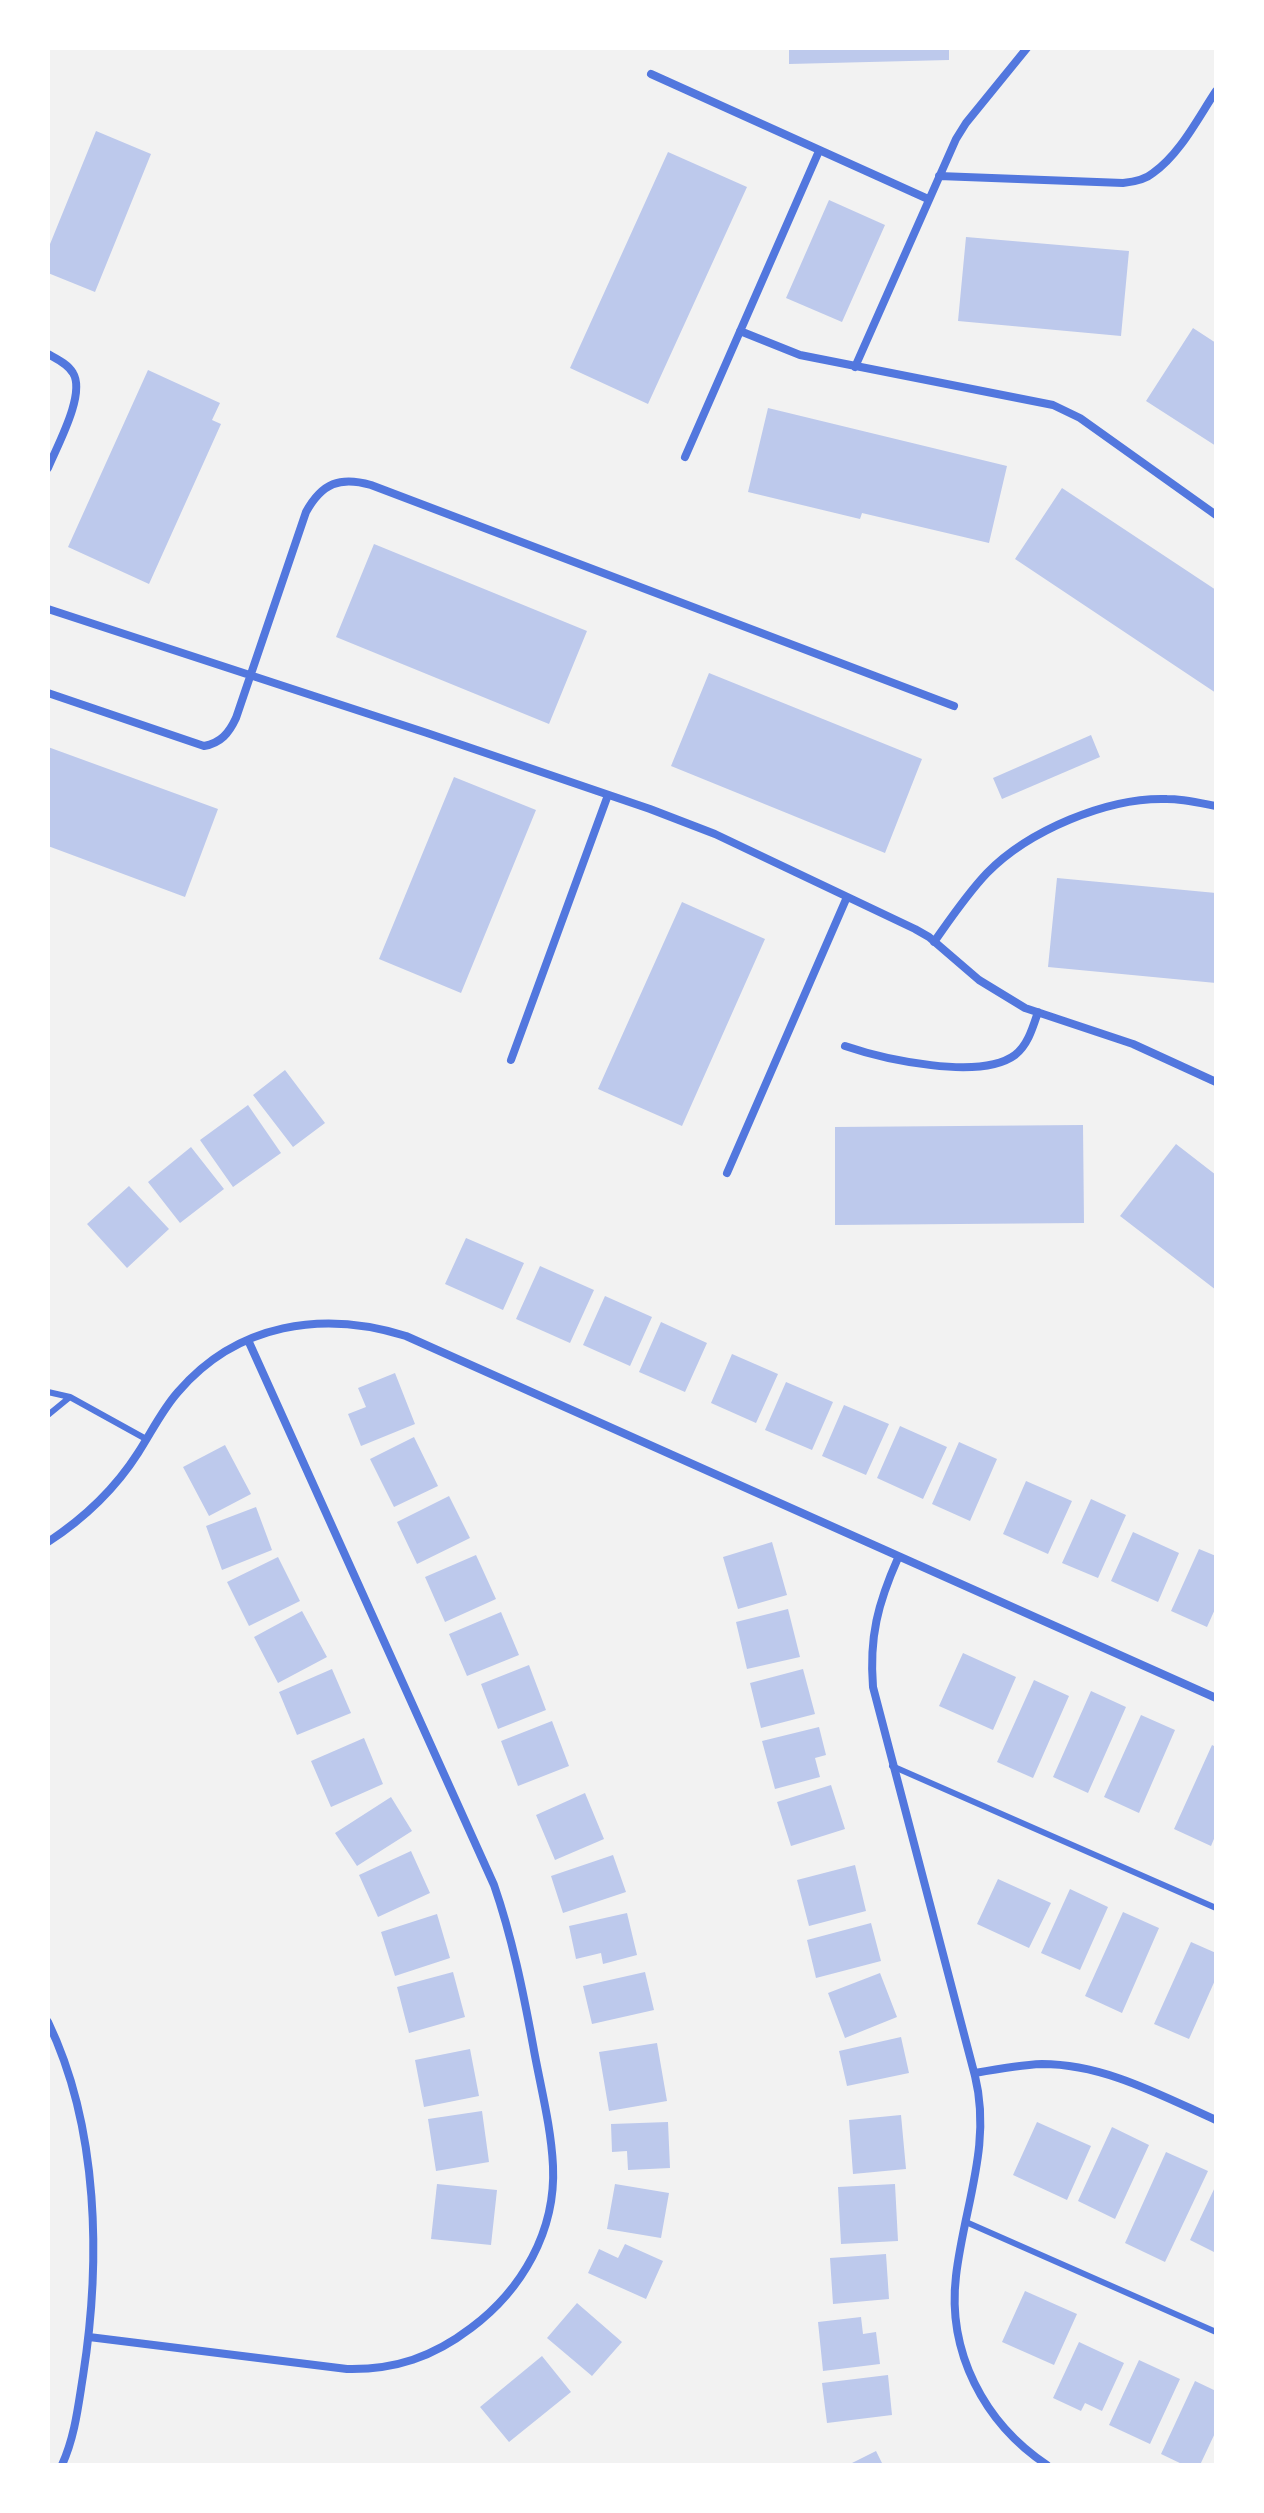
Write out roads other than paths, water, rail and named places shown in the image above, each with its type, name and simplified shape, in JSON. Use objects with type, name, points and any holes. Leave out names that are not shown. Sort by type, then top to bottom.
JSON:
[{"type":"street","points":[[855,367],[956,139],[1027,48]]},
{"type":"street","points":[[651,74],[928,199]]},
{"type":"street","points":[[939,176],[1134,182],[1155,173],[1177,149],[1216,91]]},
{"type":"street","points":[[685,457],[819,151]]},
{"type":"street","points":[[740,331],[800,355],[1053,405],[1080,418],[1216,515]]},
{"type":"street","points":[[48,354],[66,364],[75,374],[77,387],[75,402],[48,468]]},
{"type":"street","points":[[48,693],[204,746],[219,741],[231,728],[306,512],[313,499],[330,485],[352,480],[954,706]]},
{"type":"street","points":[[48,609],[608,795],[715,834],[915,929],[979,980],[1025,1008],[1133,1044],[1216,1082]]},
{"type":"street","points":[[511,1060],[608,795]]},
{"type":"street","points":[[934,942],[989,872],[1020,846],[1056,825],[1102,809],[1149,800],[1183,800],[1216,806]]},
{"type":"street","points":[[727,1173],[847,897]]},
{"type":"street","points":[[845,1046],[910,1063],[937,1066],[988,1064],[1004,1061],[1023,1047],[1038,1012]]},
{"type":"street","points":[[48,1542],[78,1520],[105,1494],[129,1465],[169,1404],[191,1378],[218,1357],[248,1340],[289,1327],[336,1322],[361,1324],[406,1336],[1216,1698]]},
{"type":"street","points":[[89,2337],[347,2369],[384,2368],[414,2361],[452,2343],[504,2300],[534,2253],[551,2200],[553,2174],[550,2137],[518,1964],[494,1885],[248,1340]]},
{"type":"street","points":[[898,1558],[878,1608],[872,1653],[875,1701],[980,2098],[981,2136],[956,2278],[955,2304],[963,2356],[974,2385],[999,2423],[1019,2444],[1047,2465]]},
{"type":"street","points":[[48,2022],[76,2098],[93,2207],[89,2337],[73,2441],[62,2465]]},
{"type":"street","points":[[975,2073],[1041,2064],[1086,2068],[1123,2079],[1216,2120]]},
{"type":"lane","points":[[48,1392],[70,1397],[146,1439]]},
{"type":"lane","points":[[48,1415],[70,1397]]},
{"type":"lane","points":[[892,1766],[1216,1908]]},
{"type":"lane","points":[[966,2222],[1216,2332]]}]
